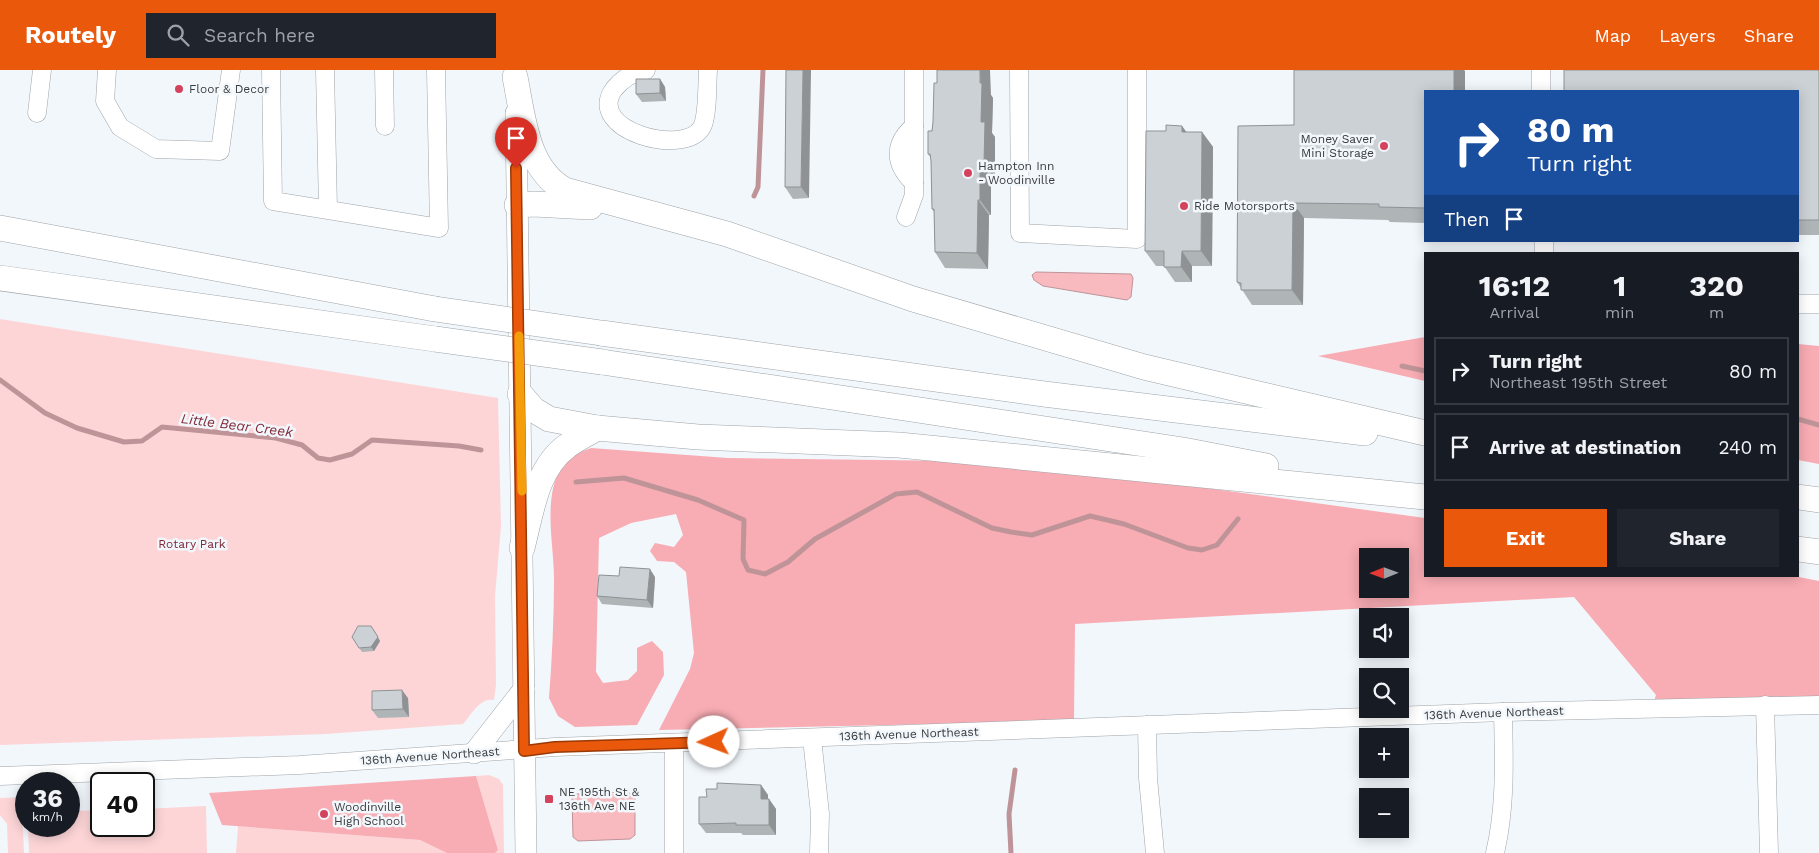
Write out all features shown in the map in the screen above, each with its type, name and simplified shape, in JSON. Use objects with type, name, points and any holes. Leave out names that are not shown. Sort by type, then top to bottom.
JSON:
[{"type":"highway","points":[[515,73],[532,149],[546,176],[557,186],[574,193],[727,234],[913,299],[1144,367],[1424,433]]},
{"type":"highway","points":[[517,205],[592,207],[659,216]]},
{"type":"highway","points":[[0,228],[434,309],[1044,394],[1424,440]]},
{"type":"highway","points":[[0,278],[602,362],[1183,450],[1424,496]]},
{"type":"highway","points":[[520,394],[534,410],[549,419],[597,428],[698,437],[899,445],[1424,496]]},
{"type":"highway","points":[[522,548],[537,494],[550,464],[566,447],[597,428]]},
{"type":"highway","points":[[1799,496],[1819,500]]},
{"type":"highway","points":[[1799,549],[1819,552]]},
{"type":"main road","points":[[515,73],[526,853]]},
{"type":"main road","points":[[474,753],[524,689]]},
{"type":"street","points":[[37,113],[42,70]]},
{"type":"street","points":[[107,70],[105,101],[120,127],[156,149],[220,152],[231,70]]},
{"type":"street","points":[[271,70],[273,201],[439,228],[436,70]]},
{"type":"street","points":[[326,70],[328,209]]},
{"type":"street","points":[[384,70],[385,126]]},
{"type":"street","points":[[646,70],[626,78],[618,84],[612,92],[609,102],[611,112],[625,130],[634,135],[674,140],[690,138],[703,125],[708,70]]},
{"type":"street","points":[[906,217],[914,195],[914,70]]},
{"type":"street","points":[[1019,70],[1020,232],[1137,239],[1137,70]]},
{"type":"street","points":[[1541,70],[1541,90]]},
{"type":"street","points":[[1799,304],[1819,304]]},
{"type":"street","points":[[1765,705],[1769,853]]},
{"type":"street","name":"136th Avenue Northeast","points":[[0,776],[300,766],[524,751],[555,747],[1503,712],[1819,705]]},
{"type":"street","points":[[1495,853],[1502,821],[1504,789],[1503,712]]},
{"type":"street","points":[[1147,725],[1148,778],[1155,853]]},
{"type":"street","points":[[812,738],[820,814],[820,853]]},
{"type":"street","points":[[674,743],[674,853]]},
{"type":"green space","name":"Rotary Park","points":[[0,319],[498,398],[501,526],[495,596],[496,685],[494,700],[484,701],[480,704],[463,724],[326,734],[0,745]]},
{"type":"green space","points":[[489,775],[499,779],[503,785],[504,853],[495,853],[498,850],[476,776]]},
{"type":"green space","points":[[15,797],[15,837],[23,837],[24,853],[8,853],[7,824],[0,815],[0,798]]},
{"type":"green space","points":[[206,806],[207,853],[29,853],[28,837],[80,837],[80,811],[90,810],[90,837],[155,837],[155,808]]},
{"type":"green space","points":[[238,826],[420,840],[447,853],[236,853]]},
{"type":"shaded area","points":[[1036,272],[1131,274],[1133,278],[1131,297],[1127,300],[1043,286],[1034,280],[1032,275]]},
{"type":"shaded area","points":[[1424,337],[1424,381],[1318,356]]},
{"type":"shaded area","points":[[1799,344],[1819,346],[1819,464],[1799,460]]},
{"type":"shaded area","points":[[591,448],[728,458],[958,461],[1081,471],[1424,518],[1424,577],[1799,577],[1819,581],[1819,706],[1652,707],[1656,695],[1574,597],[1075,624],[1074,721],[659,730],[690,669],[694,653],[686,572],[674,562],[657,561],[650,551],[655,543],[674,547],[683,535],[676,514],[631,523],[599,538],[596,672],[603,683],[628,680],[637,671],[637,648],[652,641],[663,652],[664,675],[637,725],[575,727],[558,716],[549,698],[554,594],[551,523],[552,495],[560,469],[569,458]]},
{"type":"shaded area","points":[[476,776],[498,850],[495,853],[447,853],[420,840],[222,825],[209,793]]},
{"type":"shaded area","points":[[628,792],[635,798],[635,835],[630,839],[578,841],[573,837],[572,798],[576,794]]},
{"type":"building","points":[[786,70],[803,70],[801,187],[785,187]]},
{"type":"building","name":"Hampton Inn - Woodinville","points":[[937,70],[980,70],[980,83],[982,83],[981,122],[985,122],[984,162],[980,162],[977,253],[935,252],[928,131],[932,131],[934,83],[937,83]]},
{"type":"building","points":[[1294,70],[1454,70],[1454,90],[1424,90],[1424,208],[1379,207],[1379,204],[1293,203],[1292,290],[1241,290],[1241,283],[1237,282],[1238,126],[1294,125]]},
{"type":"building","points":[[1564,70],[1819,70],[1819,220],[1799,220],[1799,90],[1564,90]]},
{"type":"building","points":[[636,79],[660,79],[660,93],[636,94]]},
{"type":"building","points":[[1166,125],[1182,126],[1182,132],[1202,132],[1201,251],[1182,251],[1181,267],[1164,267],[1164,251],[1145,251],[1146,131],[1166,131]]},
{"type":"building","points":[[620,567],[650,569],[647,600],[597,596],[599,575],[619,576]]},
{"type":"building","points":[[358,626],[371,626],[378,637],[371,647],[359,648],[352,637]]},
{"type":"building","points":[[402,690],[403,709],[372,710],[372,691]]},
{"type":"building","points":[[717,783],[761,785],[761,799],[769,799],[769,825],[736,825],[736,823],[699,824],[699,797],[707,797],[706,789],[717,789]]},
{"type":"waterway","points":[[754,196],[758,187],[763,70]]},
{"type":"waterway","points":[[1402,366],[1424,371]]},
{"type":"waterway","name":"Little Bear Creek","points":[[0,380],[45,413],[77,428],[124,442],[142,441],[162,427],[276,438],[302,445],[318,458],[330,460],[352,454],[372,440],[459,446],[481,450]]},
{"type":"waterway","name":"Little Bear Creek","points":[[1799,419],[1819,425]]},
{"type":"waterway","name":"Little Bear Creek","points":[[576,482],[624,478],[698,500],[744,520],[743,559],[748,570],[765,574],[788,562],[815,539],[896,494],[917,492],[992,528],[1011,532],[1032,535],[1090,516],[1124,524],[1188,548],[1202,550],[1217,545],[1238,519]]},
{"type":"waterway","points":[[1011,853],[1009,814],[1015,770]]},
{"type":"slow traffic","points":[[519,336],[522,491]]},
{"type":"place","name":"Floor & Decor","points":[[179,89]]},
{"type":"place","name":"Money Saver Mini Storage","points":[[1384,146]]},
{"type":"place","name":"Hampton Inn - Woodinville","points":[[968,173]]},
{"type":"place","name":"Ride Motorsports","points":[[1184,206]]},
{"type":"place","name":"NE 195th St & 136th Ave NE","points":[[549,799]]},
{"type":"place","name":"Woodinville High School","points":[[324,814]]},
{"type":"route","points":[[516,168],[522,480],[524,751],[555,747],[714,742]]}]
